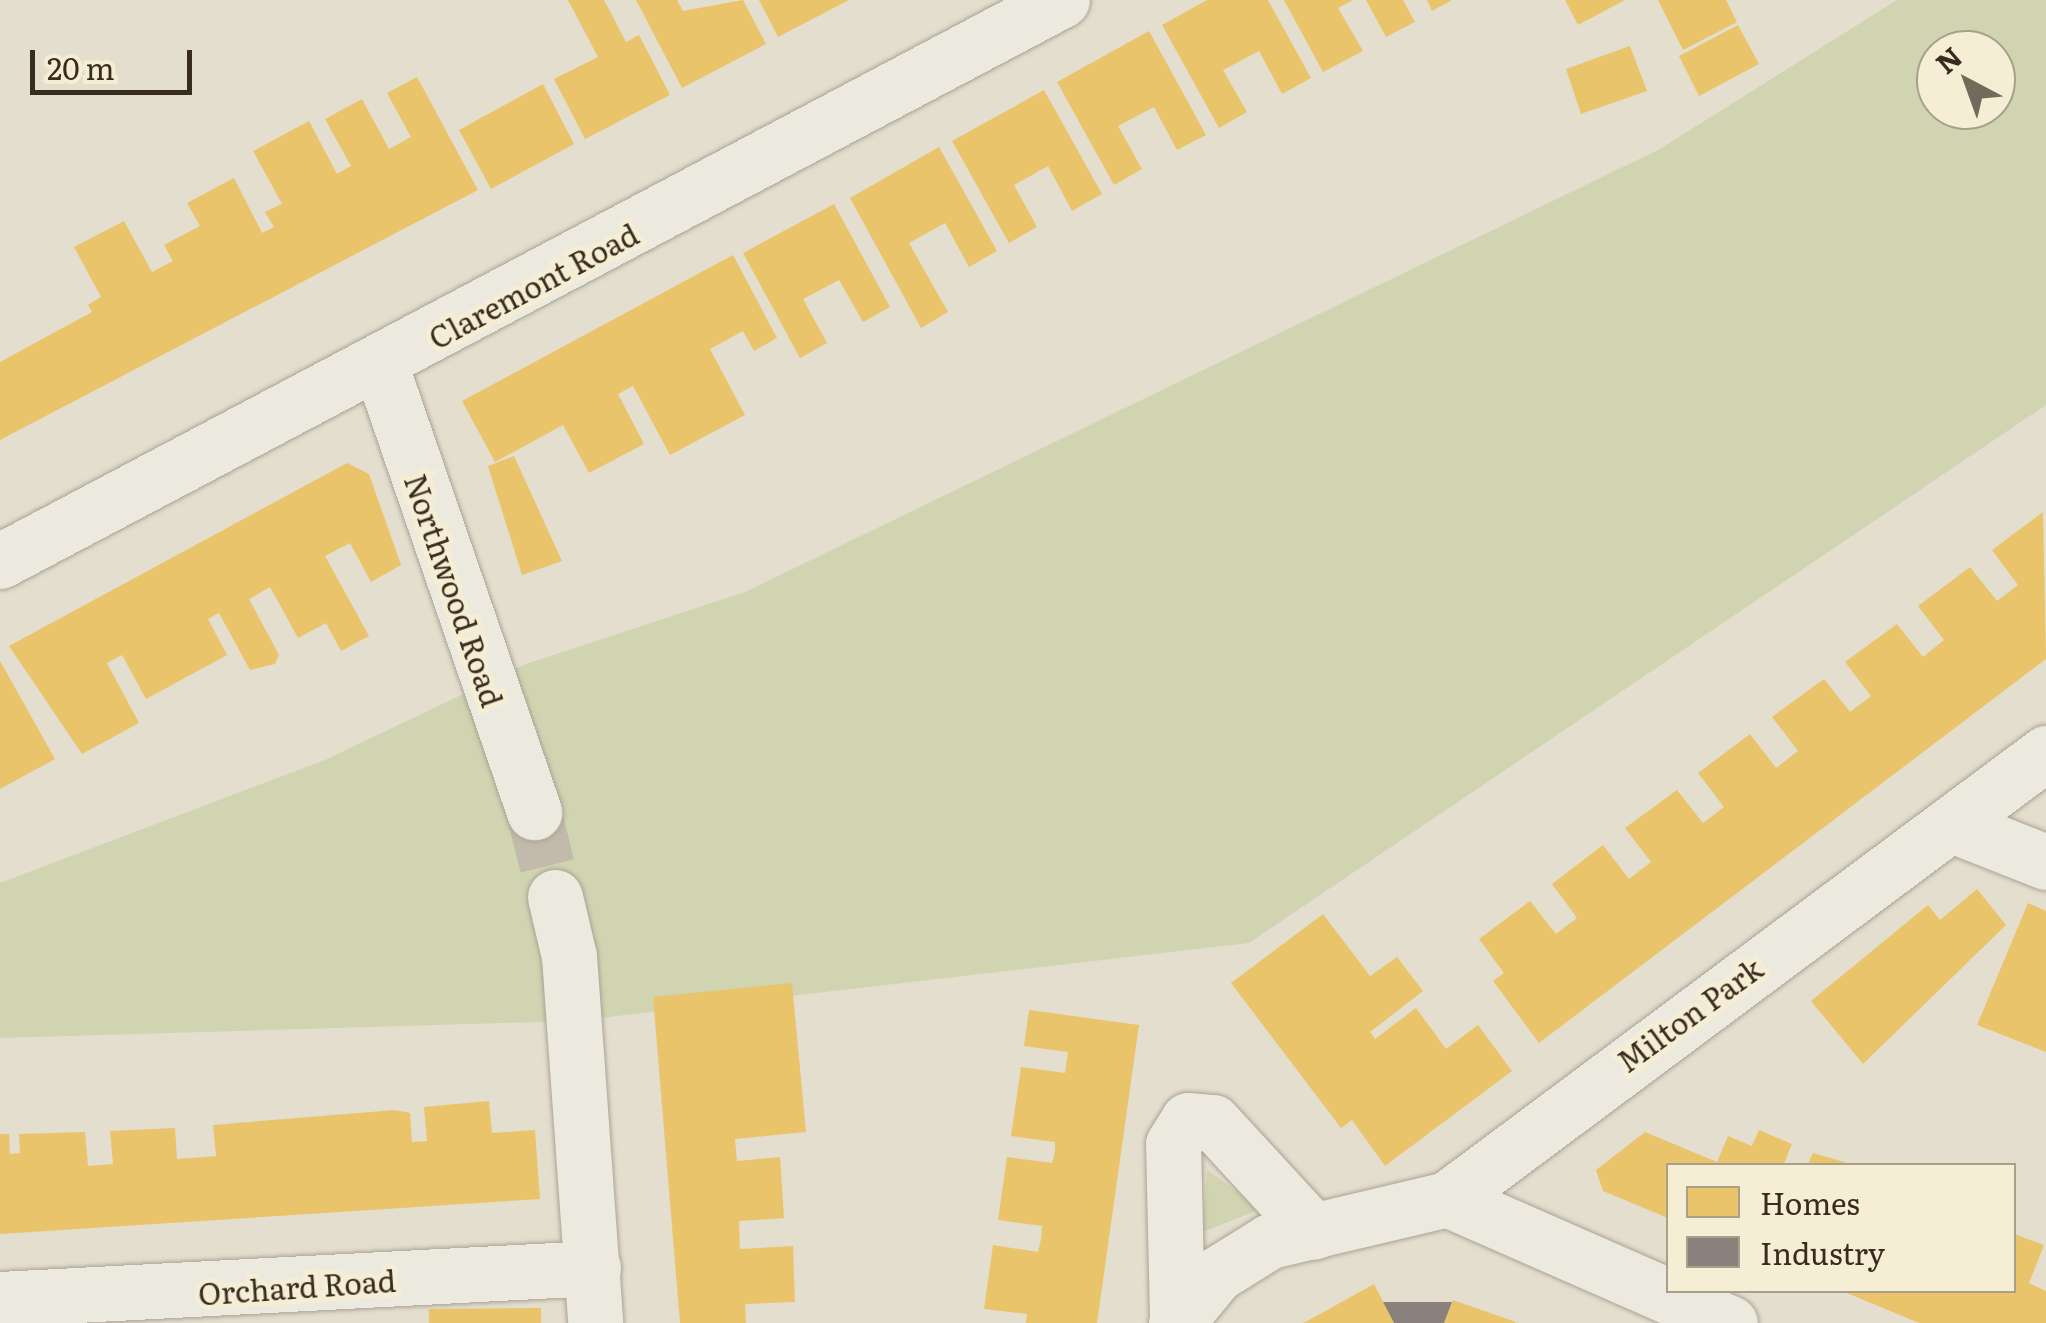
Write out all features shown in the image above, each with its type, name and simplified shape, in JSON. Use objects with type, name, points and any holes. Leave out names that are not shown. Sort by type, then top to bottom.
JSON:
[{"type":"street","name":"Claremont Road","points":[[0,561],[381,367],[1062,0]]},
{"type":"street","name":"Northwood Road","points":[[381,367],[534,812]]},
{"type":"street","name":"Milton Park","points":[[1176,1320],[1217,1274],[1270,1241],[1447,1199],[2046,752]]},
{"type":"street","points":[[1952,825],[2046,862]]},
{"type":"street","points":[[556,897],[569,956],[596,1323]]},
{"type":"street","name":"Milton Park","points":[[1176,1320],[1173,1144],[1188,1120],[1213,1122],[1314,1232]]},
{"type":"street","points":[[1447,1199],[1730,1323]]},
{"type":"street","name":"Orchard Road","points":[[0,1299],[594,1268]]},
{"type":"green space","points":[[1897,0],[2046,0],[2046,405],[1249,943],[573,1021],[0,1038],[0,883],[325,760],[526,664],[745,592],[1658,150]]},
{"type":"green space","points":[[1207,1170],[1261,1209],[1203,1232]]},
{"type":"building: Homes","points":[[568,0],[604,0],[626,42],[639,35],[670,95],[585,139],[554,79],[598,57]]},
{"type":"building: Homes","points":[[636,0],[677,0],[683,11],[743,0],[766,44],[682,88]]},
{"type":"building: Homes","points":[[759,0],[849,0],[778,37]]},
{"type":"building: Homes","points":[[1207,0],[1268,0],[1311,78],[1282,94],[1259,51],[1223,70],[1247,112],[1219,128],[1162,25]]},
{"type":"building: Homes","points":[[1284,0],[1353,0],[1338,8],[1363,51],[1323,72]]},
{"type":"building: Homes","points":[[1366,0],[1403,0],[1415,22],[1386,37]]},
{"type":"building: Homes","points":[[1427,0],[1452,0],[1432,11]]},
{"type":"building: Homes","points":[[1565,0],[1625,0],[1578,25]]},
{"type":"building: Homes","points":[[1658,0],[1726,0],[1737,22],[1683,50]]},
{"type":"building: Homes","points":[[1738,25],[1759,64],[1699,96],[1679,56]]},
{"type":"building: Homes","points":[[1149,31],[1206,135],[1177,150],[1154,107],[1118,126],[1142,169],[1114,185],[1057,82]]},
{"type":"building: Homes","points":[[1630,46],[1647,91],[1581,114],[1566,69]]},
{"type":"building: Homes","points":[[417,77],[478,190],[0,440],[0,362],[92,312],[88,305],[101,297],[74,247],[124,221],[152,272],[173,261],[164,245],[200,226],[187,203],[234,178],[262,233],[274,227],[265,212],[282,204],[253,151],[309,121],[337,174],[351,166],[325,119],[362,99],[389,149],[411,137],[387,93]]},
{"type":"building: Homes","points":[[543,84],[574,144],[491,189],[459,130]]},
{"type":"building: Homes","points":[[1044,90],[1102,194],[1072,211],[1048,166],[1014,185],[1037,227],[1009,243],[952,141]]},
{"type":"building: Homes","points":[[939,147],[997,251],[969,267],[945,223],[909,243],[948,312],[921,328],[850,198]]},
{"type":"building: Homes","points":[[834,204],[890,307],[863,322],[839,280],[803,299],[827,343],[800,358],[743,253]]},
{"type":"building: Homes","points":[[733,255],[777,338],[754,351],[743,331],[710,349],[745,415],[670,455],[633,386],[618,394],[644,444],[589,473],[563,425],[495,462],[462,401]]},
{"type":"building: Homes","points":[[514,456],[562,561],[522,575],[488,466]]},
{"type":"building: Homes","points":[[347,463],[369,474],[401,565],[371,582],[350,543],[325,556],[369,636],[341,651],[326,623],[298,638],[270,587],[249,599],[279,655],[275,664],[250,670],[219,613],[208,619],[227,655],[146,699],[122,655],[107,663],[139,723],[82,754],[9,646]]},
{"type":"building: Homes","points":[[2043,512],[2046,659],[1539,1043],[1493,981],[1504,973],[1479,939],[1530,901],[1556,934],[1577,918],[1552,884],[1603,845],[1629,879],[1651,862],[1625,828],[1677,790],[1703,823],[1724,807],[1698,773],[1750,734],[1776,768],[1798,751],[1772,717],[1824,679],[1850,712],[1871,696],[1845,662],[1897,624],[1923,657],[1944,640],[1918,606],[1970,567],[1997,601],[2018,585],[1992,550]]},
{"type":"building: Homes","points":[[0,661],[55,759],[0,789]]},
{"type":"building: Homes","points":[[1977,889],[2006,925],[1863,1064],[1811,1001],[1928,905],[1940,920]]},
{"type":"building: Homes","points":[[2028,903],[2046,911],[2046,1052],[1977,1025]]},
{"type":"building: Homes","points":[[1323,914],[1370,976],[1397,957],[1423,991],[1370,1032],[1375,1039],[1416,1008],[1446,1049],[1478,1025],[1512,1071],[1385,1166],[1352,1120],[1341,1128],[1231,983]]},
{"type":"building: Homes","points":[[792,983],[806,1132],[735,1139],[737,1161],[780,1157],[784,1218],[739,1221],[740,1249],[793,1246],[795,1302],[745,1304],[746,1323],[680,1323],[653,997]]},
{"type":"building: Homes","points":[[1029,1010],[1139,1025],[1097,1323],[1026,1323],[1027,1314],[984,1309],[993,1245],[1038,1252],[1041,1239],[1042,1226],[998,1220],[1007,1157],[1052,1163],[1055,1151],[1055,1142],[1011,1136],[1021,1067],[1065,1073],[1068,1052],[1024,1046]]},
{"type":"building: Homes","points":[[489,1101],[492,1133],[535,1130],[540,1199],[0,1234],[0,1134],[9,1134],[10,1154],[20,1153],[19,1134],[85,1132],[88,1166],[113,1164],[110,1131],[175,1128],[177,1159],[216,1156],[213,1125],[395,1110],[410,1113],[412,1142],[427,1141],[424,1107]]},
{"type":"building: Homes","points":[[1759,1130],[1792,1144],[1784,1163],[1666,1163],[1666,1217],[1603,1191],[1596,1170],[1645,1132],[1717,1162],[1728,1136],[1752,1146]]},
{"type":"building: Homes","points":[[1813,1153],[1848,1163],[1808,1163]]},
{"type":"building: Homes","points":[[2016,1235],[2044,1245],[2029,1283],[2046,1291],[2046,1323],[1919,1323],[1847,1293],[2016,1293]]},
{"type":"building: Homes","points":[[1374,1284],[1394,1323],[1303,1323],[1311,1319]]},
{"type":"building: Homes","points":[[1453,1300],[1516,1322],[1444,1323]]},
{"type":"building: Homes","points":[[541,1308],[541,1323],[429,1323],[429,1309]]},
{"type":"building: Industry","points":[[1383,1302],[1452,1302],[1444,1323],[1394,1323]]},
{"type":"tunnel","points":[[534,812],[555,897]]}]
